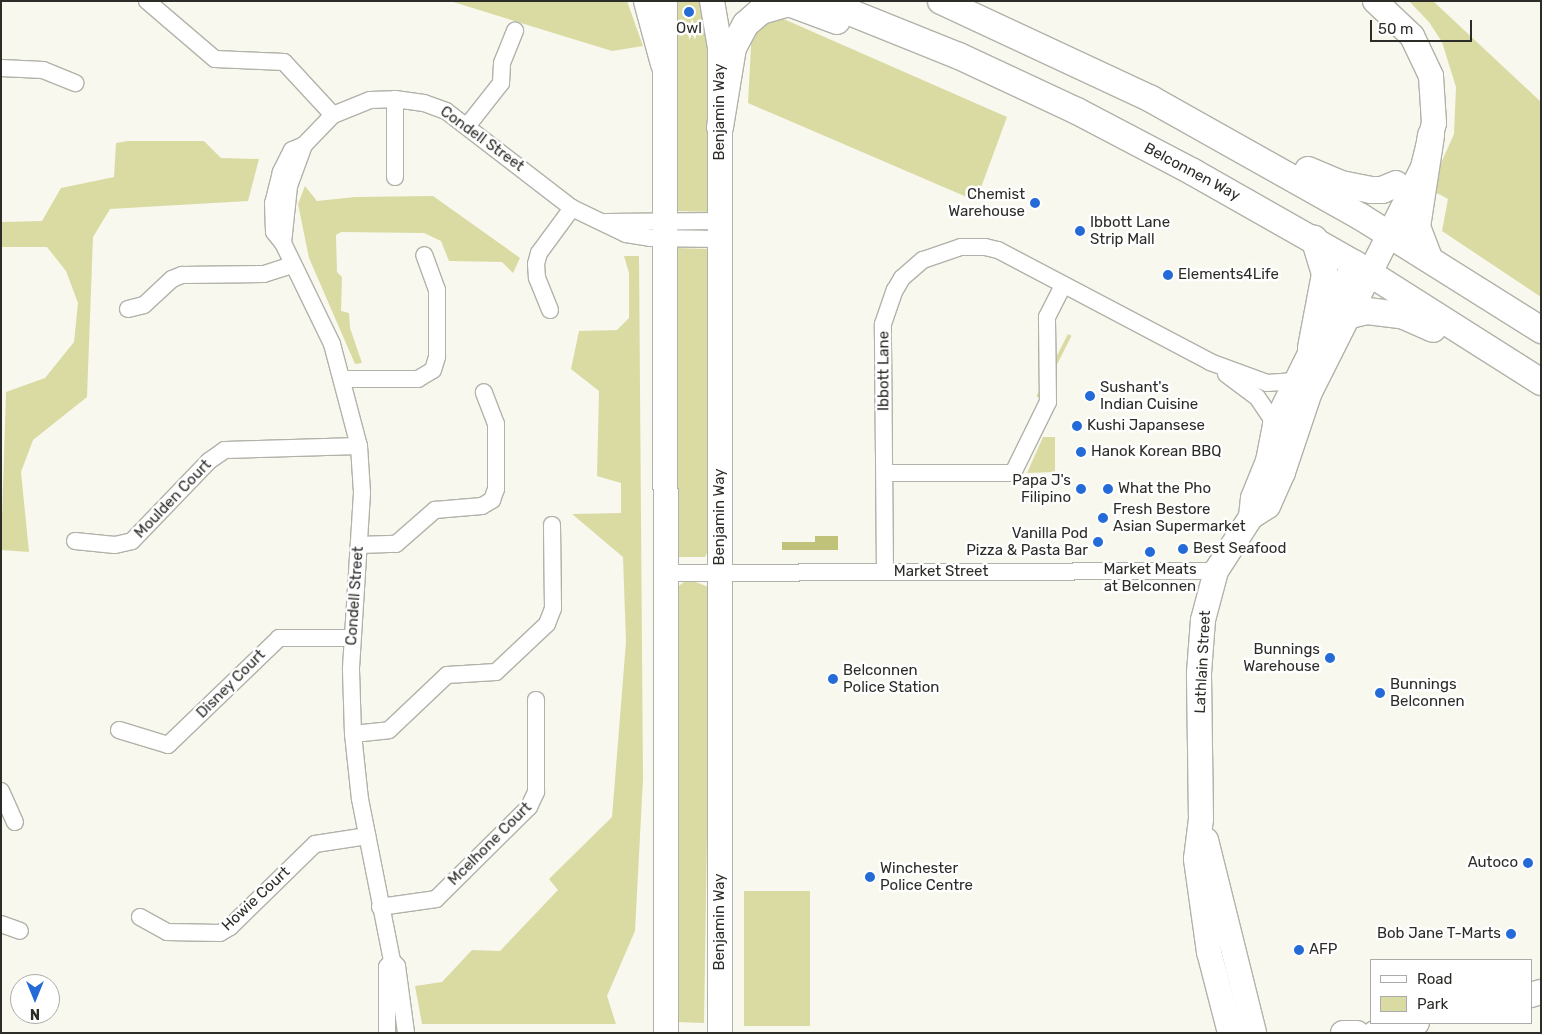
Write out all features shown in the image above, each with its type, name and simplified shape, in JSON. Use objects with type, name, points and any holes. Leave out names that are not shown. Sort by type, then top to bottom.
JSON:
[{"type":"main road","points":[[647,1],[664,64]]},
{"type":"main road","points":[[665,1],[666,1033]]},
{"type":"main road","name":"Benjamin Way","points":[[712,1],[720,48],[720,1033]]},
{"type":"main road","name":"Belconnen Way","points":[[822,1],[889,26],[1077,111],[1314,239],[1541,382]]},
{"type":"main road","points":[[941,1],[1151,100],[1260,143],[1341,184],[1382,190],[1396,184]]},
{"type":"main road","points":[[1375,1],[1412,36],[1427,64],[1434,94],[1431,135],[1417,227],[1429,258]]},
{"type":"main road","points":[[720,127],[733,48],[746,24],[761,11],[789,3],[859,29],[889,26]]},
{"type":"main road","points":[[1151,100],[1382,229],[1541,330]]},
{"type":"main road","points":[[1382,229],[1396,184],[1431,135]]},
{"type":"main road","points":[[1362,268],[1382,229],[1423,166],[1431,135]]},
{"type":"main road","points":[[1311,348],[1325,274],[1314,239]]},
{"type":"main road","name":"Lathlain Street","points":[[1230,1033],[1208,952],[1197,876],[1201,819],[1200,656],[1203,620],[1216,571],[1251,517],[1268,506],[1283,472],[1310,392],[1347,316],[1362,268]]},
{"type":"main road","name":"Lathlain Street","points":[[1251,517],[1253,498],[1268,461],[1275,424],[1311,348],[1362,268]]},
{"type":"main road","points":[[1347,316],[1367,311],[1402,315],[1428,325],[1508,378],[1541,386]]},
{"type":"main road","name":"Lathlain Street","points":[[1201,819],[1254,1033]]},
{"type":"main road","points":[[1375,1033],[1413,1024]]},
{"type":"main road","points":[[1343,1033],[1357,1033]]},
{"type":"street","points":[[148,1],[215,59],[284,62],[333,116]]},
{"type":"street","points":[[468,125],[500,83],[502,63],[515,30]]},
{"type":"street","points":[[1,68],[43,70],[76,83]]},
{"type":"street","points":[[395,99],[395,177]]},
{"type":"street","name":"Condell Street","points":[[406,1033],[398,966],[392,961],[367,836],[353,734],[352,638],[362,494],[360,446],[344,379],[332,344],[292,265],[283,243],[274,232],[275,194],[289,155],[296,146],[304,145],[333,116],[370,100],[395,99],[436,106],[468,125],[572,208],[626,234],[665,229],[720,230]]},
{"type":"street","points":[[550,310],[537,278],[536,264],[539,252],[572,208]]},
{"type":"street","name":"Ibbott Lane","points":[[885,572],[884,324],[891,297],[902,278],[923,260],[942,252],[985,247],[1063,285],[1210,362]]},
{"type":"street","points":[[344,379],[418,379],[433,370],[437,360],[437,290],[424,255]]},
{"type":"street","points":[[128,309],[144,305],[172,279],[182,275],[264,274],[292,265]]},
{"type":"street","points":[[885,473],[1013,473],[1048,402],[1047,317],[1063,285]]},
{"type":"street","points":[[1210,362],[1266,383],[1295,381]]},
{"type":"street","points":[[1210,362],[1257,397],[1275,424]]},
{"type":"street","points":[[359,545],[396,544],[435,510],[482,506],[492,500],[496,489],[496,424],[484,392]]},
{"type":"street","name":"Moulden Court","points":[[75,541],[115,544],[132,541],[214,456],[226,450],[360,446]]},
{"type":"street","points":[[353,734],[389,730],[445,676],[496,672],[547,624],[553,608],[552,525]]},
{"type":"street","name":"Market Street","points":[[665,573],[1216,571]]},
{"type":"street","name":"Disney Court","points":[[119,730],[159,744],[170,744],[279,638],[352,638]]},
{"type":"street","name":"Mcelhone Court","points":[[380,907],[436,899],[529,807],[536,792],[536,700]]},
{"type":"street","points":[[1,790],[15,822]]},
{"type":"street","name":"Howie Court","points":[[140,917],[167,932],[220,933],[230,927],[314,844],[367,836]]},
{"type":"street","points":[[1,924],[20,931]]},
{"type":"street","name":"Condell Street","points":[[387,1033],[387,967],[392,961]]},
{"type":"green space","points":[[450,1],[627,1],[643,46],[612,51]]},
{"type":"green space","points":[[674,1],[703,1],[714,67],[711,212],[674,211]]},
{"type":"green space","points":[[1409,1],[1433,1],[1541,102],[1541,297],[1442,231],[1448,199],[1437,193],[1434,179],[1454,134],[1456,87],[1442,42],[1429,22]]},
{"type":"green space","points":[[779,17],[1007,117],[976,201],[748,103],[752,28]]},
{"type":"green space","points":[[128,141],[204,141],[221,158],[259,159],[248,201],[110,209],[93,237],[87,397],[33,440],[21,472],[29,552],[1,550],[6,392],[45,378],[74,342],[78,303],[66,271],[47,247],[1,247],[1,222],[42,221],[61,188],[114,177],[116,143]]},
{"type":"green space","points":[[305,186],[317,201],[355,197],[433,196],[520,258],[513,273],[502,262],[449,261],[441,241],[424,233],[341,232],[336,235],[337,272],[342,277],[341,311],[349,313],[350,328],[362,363],[355,364],[309,258],[298,204]]},
{"type":"green space","points":[[674,248],[712,249],[712,542],[705,557],[677,557]]},
{"type":"green space","points":[[624,256],[639,256],[643,779],[635,931],[607,996],[616,1024],[422,1024],[415,986],[442,982],[472,950],[500,951],[558,890],[549,879],[612,817],[626,642],[623,557],[572,514],[621,513],[621,483],[597,476],[599,391],[571,369],[579,331],[617,330],[629,318],[629,273]]},
{"type":"green space","points":[[1068,334],[1072,336],[1040,398],[1036,396]]},
{"type":"green space","points":[[1043,437],[1055,437],[1055,472],[1027,473]]},
{"type":"green space","points":[[688,579],[711,588],[704,1023],[675,1022],[672,591]]},
{"type":"green space","points":[[744,891],[810,891],[810,1026],[744,1026]]},
{"type":"shaded area","points":[[815,536],[838,536],[838,550],[782,550],[782,542],[815,542]]},
{"type":"place","name":"Owl","points":[[689,12]]},
{"type":"place","name":"Chemist Warehouse","points":[[1035,203]]},
{"type":"place","name":"Ibbott Lane Strip Mall","points":[[1080,231]]},
{"type":"place","name":"Elements4Life","points":[[1168,275]]},
{"type":"place","name":"Sushant's Indian Cuisine","points":[[1090,396]]},
{"type":"place","name":"Kushi Japansese","points":[[1077,426]]},
{"type":"place","name":"Hanok Korean BBQ","points":[[1081,452]]},
{"type":"place","name":"Papa J's Filipino","points":[[1081,489]]},
{"type":"place","name":"What the Pho","points":[[1108,489]]},
{"type":"place","name":"Fresh Bestore Asian Supermarket","points":[[1103,518]]},
{"type":"place","name":"Vanilla Pod Pizza & Pasta Bar","points":[[1098,542]]},
{"type":"place","name":"Best Seafood","points":[[1183,549]]},
{"type":"place","name":"Market Meats at Belconnen","points":[[1150,552]]},
{"type":"place","name":"Bunnings Warehouse","points":[[1330,658]]},
{"type":"place","name":"Belconnen Police Station","points":[[833,679]]},
{"type":"place","name":"Bunnings Belconnen","points":[[1380,693]]},
{"type":"place","name":"Autoco","points":[[1528,863]]},
{"type":"place","name":"Winchester Police Centre","points":[[870,877]]},
{"type":"place","name":"Bob Jane T-Marts","points":[[1511,934]]},
{"type":"place","name":"AFP","points":[[1299,950]]}]
